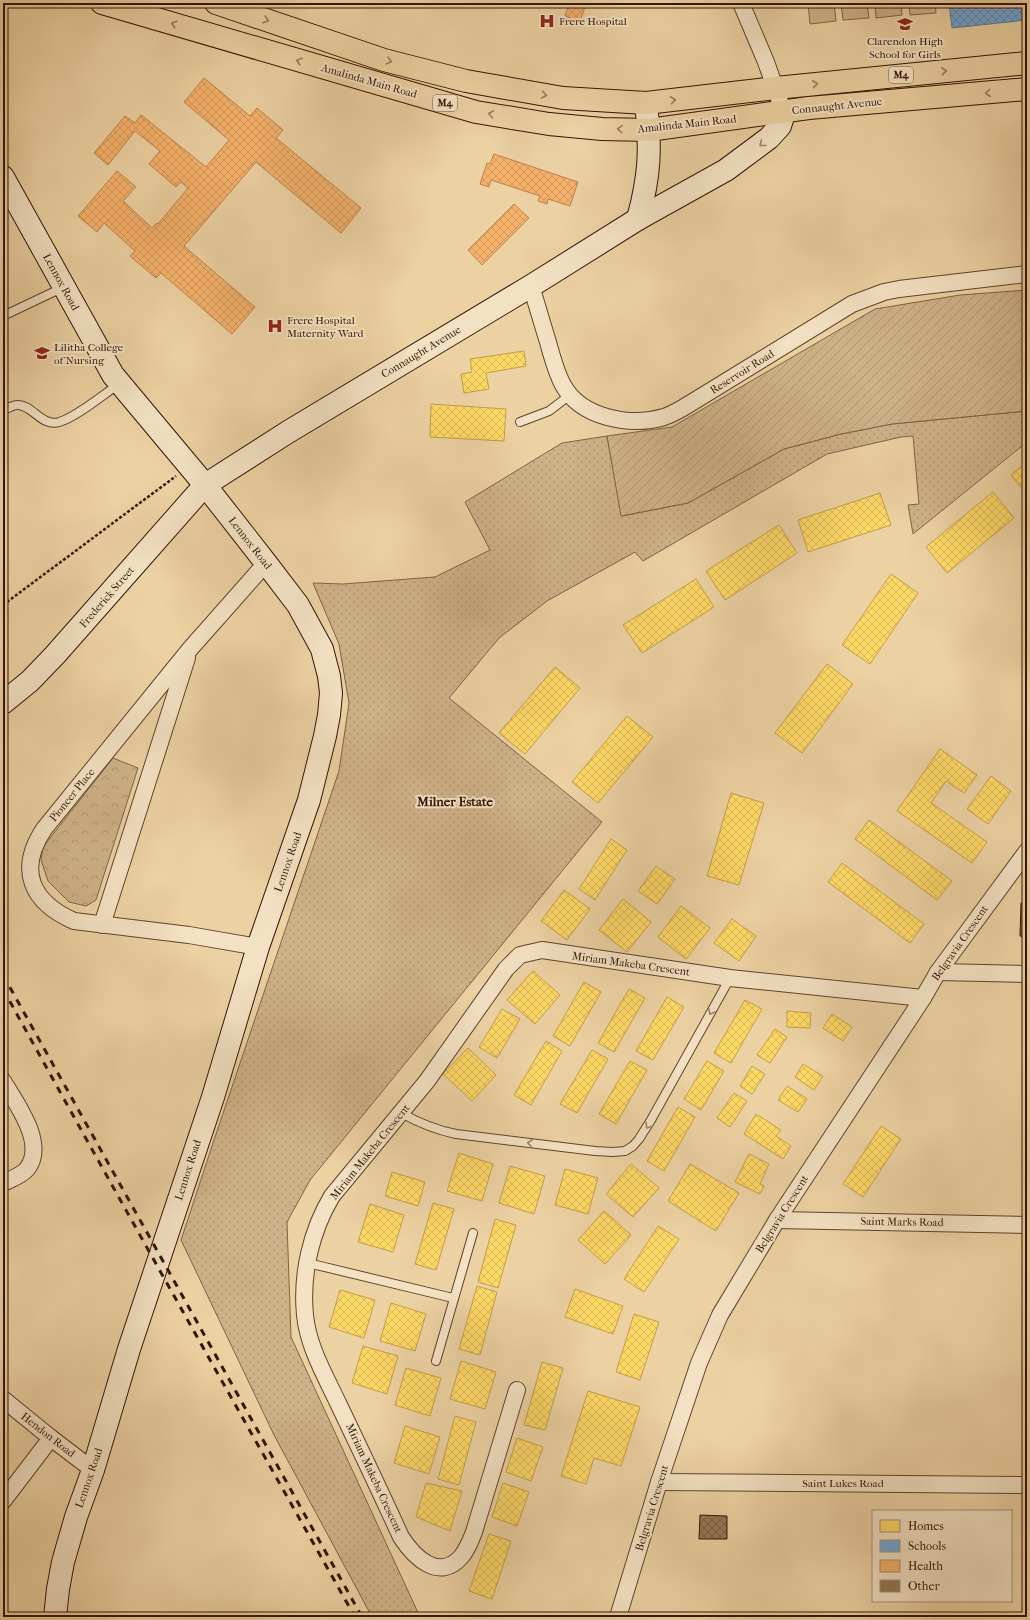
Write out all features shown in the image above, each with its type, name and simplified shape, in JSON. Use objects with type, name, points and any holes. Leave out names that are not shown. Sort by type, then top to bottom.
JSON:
[{"type":"main road","name":"M4","points":[[216,3],[384,60],[466,81],[563,98],[646,103],[776,88],[1027,63]]},
{"type":"main road","name":"Amalinda Main Road","points":[[112,4],[476,112],[549,124],[602,129],[649,130],[784,113]]},
{"type":"main road","name":"Connaught Avenue","points":[[784,113],[838,105],[1027,89]]},
{"type":"street","points":[[741,3],[776,88],[784,113]]},
{"type":"street","points":[[638,219],[648,178],[650,147],[646,103]]},
{"type":"street","name":"Connaught Avenue","points":[[205,485],[295,428],[531,286],[638,219],[726,170],[769,138],[780,126],[784,113]]},
{"type":"street","name":"Lennox Road","points":[[3,177],[104,359],[120,383],[205,485],[298,605],[322,649],[329,676],[331,694],[325,736],[309,800],[258,946],[213,1097],[129,1349],[93,1470],[76,1517],[63,1562],[55,1617]]},
{"type":"street","name":"Reservoir Road","points":[[531,286],[556,368],[564,386],[574,400],[590,411],[619,420],[641,421],[664,417],[691,403],[852,304],[884,292],[899,289],[1027,274]]},
{"type":"street","name":"Frederick Street","points":[[3,703],[30,681],[56,655],[205,485]]},
{"type":"street","name":"Pioneer Place","points":[[258,946],[189,935],[74,921],[60,915],[48,906],[38,895],[32,881],[30,866],[32,852],[37,839],[44,829],[190,649],[266,563]]},
{"type":"street","name":"Pioneer Place","points":[[102,925],[190,649]]},
{"type":"street","name":"Belgravia Crescent","points":[[618,1617],[659,1482],[699,1363],[720,1315],[777,1220],[923,998],[938,972],[1027,851]]},
{"type":"street","name":"Miriam Makeba Crescent","points":[[518,1390],[474,1532],[468,1546],[461,1557],[453,1564],[443,1567],[430,1566],[409,1550],[401,1537],[321,1367],[309,1336],[305,1316],[304,1291],[312,1242],[322,1212],[346,1179],[427,1081],[506,969],[520,955],[542,950],[730,978],[923,998]]},
{"type":"street","points":[[938,972],[1027,974]]},
{"type":"street","points":[[3,1081],[30,1129],[34,1152],[32,1162],[26,1170],[4,1183]]},
{"type":"street","name":"Saint Marks Road","points":[[777,1220],[1027,1225]]},
{"type":"street","name":"Hendon Road","points":[[3,1399],[93,1470]]},
{"type":"street","points":[[3,1501],[51,1438]]},
{"type":"street","name":"Saint Lukes Road","points":[[659,1482],[1027,1485]]},
{"type":"lane","points":[[3,316],[64,287]]},
{"type":"lane","points":[[3,410],[16,405],[24,406],[38,418],[49,422],[58,423],[120,383]]},
{"type":"lane","points":[[520,422],[549,411],[570,395]]},
{"type":"lane","points":[[401,1113],[420,1124],[435,1130],[456,1134],[595,1151],[625,1151],[633,1146],[652,1120],[730,978]]},
{"type":"lane","points":[[436,1361],[473,1233]]},
{"type":"lane","points":[[308,1263],[453,1298]]},
{"type":"path","points":[[3,605],[172,480],[188,464]]},
{"type":"green space","points":[[808,3],[834,3],[836,21],[810,24]]},
{"type":"green space","points":[[841,3],[867,3],[869,18],[843,20]]},
{"type":"green space","points":[[875,3],[901,3],[902,15],[876,18]]},
{"type":"green space","points":[[909,3],[935,3],[936,13],[910,15]]},
{"type":"green space","points":[[1027,290],[1027,411],[892,424],[841,434],[784,449],[688,503],[621,516],[607,436],[672,427],[875,309],[960,295]]},
{"type":"green space","points":[[1027,411],[1027,442],[913,534],[908,505],[919,504],[913,436],[901,437],[827,454],[643,561],[635,552],[547,601],[499,638],[449,698],[602,822],[310,1180],[287,1222],[291,1337],[420,1617],[372,1617],[274,1435],[181,1240],[339,771],[349,703],[339,644],[313,583],[343,584],[435,577],[490,550],[465,502],[562,443],[607,436],[622,516],[688,503],[784,449],[841,434],[892,424]]},
{"type":"green space","points":[[113,758],[138,768],[96,900],[86,906],[69,902],[48,881],[41,860],[43,847]]},
{"type":"building: Homes","points":[[524,351],[526,366],[486,373],[489,389],[464,393],[461,374],[472,372],[470,359]]},
{"type":"building: Homes","points":[[431,404],[506,409],[504,441],[430,437]]},
{"type":"building: Homes","points":[[1027,462],[1027,495],[1011,475]]},
{"type":"building: Homes","points":[[993,492],[1014,518],[947,573],[926,547]]},
{"type":"building: Homes","points":[[880,493],[891,525],[808,552],[798,520]]},
{"type":"building: Homes","points":[[779,525],[797,553],[725,600],[706,571]]},
{"type":"building: Homes","points":[[891,574],[918,593],[870,664],[842,645]]},
{"type":"building: Homes","points":[[696,579],[714,607],[642,653],[623,625]]},
{"type":"building: Homes","points":[[827,664],[853,684],[802,753],[775,733]]},
{"type":"building: Homes","points":[[555,667],[580,688],[525,754],[499,733]]},
{"type":"building: Homes","points":[[1027,712],[1027,721],[1023,716]]},
{"type":"building: Homes","points":[[627,716],[653,737],[598,803],[572,782]]},
{"type":"building: Homes","points":[[940,749],[977,775],[964,793],[946,781],[931,803],[987,842],[972,863],[897,811]]},
{"type":"building: Homes","points":[[991,776],[1011,791],[988,824],[967,809]]},
{"type":"building: Homes","points":[[731,793],[764,803],[739,885],[707,876]]},
{"type":"building: Homes","points":[[869,820],[952,881],[937,900],[855,839]]},
{"type":"building: Homes","points":[[611,839],[627,850],[595,900],[579,889]]},
{"type":"building: Homes","points":[[842,863],[924,924],[910,943],[828,882]]},
{"type":"building: Homes","points":[[656,866],[675,879],[657,904],[638,891]]},
{"type":"building: Homes","points":[[564,890],[590,909],[567,940],[541,921]]},
{"type":"building: Homes","points":[[623,899],[651,922],[627,952],[599,930]]},
{"type":"building: Homes","points":[[681,906],[710,928],[686,959],[658,937]]},
{"type":"building: Homes","points":[[732,919],[756,936],[739,961],[714,943]]},
{"type":"building: Homes","points":[[533,971],[560,995],[535,1024],[507,1000]]},
{"type":"building: Homes","points":[[584,982],[601,992],[570,1046],[553,1036]]},
{"type":"building: Homes","points":[[629,989],[645,998],[614,1052],[598,1043]]},
{"type":"building: Homes","points":[[667,997],[684,1007],[653,1060],[636,1051]]},
{"type":"building: Homes","points":[[745,1000],[762,1009],[731,1063],[714,1053]]},
{"type":"building: Homes","points":[[502,1009],[520,1019],[497,1058],[479,1047]]},
{"type":"building: Homes","points":[[787,1011],[811,1013],[810,1028],[787,1027]]},
{"type":"building: Homes","points":[[832,1014],[852,1027],[843,1041],[823,1028]]},
{"type":"building: Homes","points":[[775,1029],[787,1037],[770,1063],[757,1055]]},
{"type":"building: Homes","points":[[546,1041],[562,1051],[531,1105],[514,1095]]},
{"type":"building: Homes","points":[[468,1048],[496,1075],[472,1101],[443,1074]]},
{"type":"building: Homes","points":[[592,1050],[608,1059],[577,1113],[560,1104]]},
{"type":"building: Homes","points":[[630,1061],[647,1070],[616,1124],[599,1114]]},
{"type":"building: Homes","points":[[707,1061],[724,1071],[701,1110],[684,1099]]},
{"type":"building: Homes","points":[[803,1064],[823,1076],[814,1090],[795,1077]]},
{"type":"building: Homes","points":[[752,1066],[765,1074],[752,1094],[740,1086]]},
{"type":"building: Homes","points":[[787,1086],[807,1099],[798,1112],[778,1100]]},
{"type":"building: Homes","points":[[734,1093],[747,1101],[730,1127],[717,1118]]},
{"type":"building: Homes","points":[[678,1107],[695,1117],[664,1171],[647,1161]]},
{"type":"building: Homes","points":[[756,1114],[781,1130],[776,1136],[791,1146],[783,1159],[744,1134]]},
{"type":"building: Homes","points":[[881,1126],[901,1139],[863,1197],[843,1184]]},
{"type":"building: Homes","points":[[459,1153],[493,1164],[482,1201],[447,1191]]},
{"type":"building: Homes","points":[[749,1154],[769,1164],[760,1184],[764,1186],[760,1194],[735,1182]]},
{"type":"building: Homes","points":[[631,1164],[659,1188],[633,1217],[606,1194]]},
{"type":"building: Homes","points":[[690,1164],[739,1193],[716,1231],[668,1201]]},
{"type":"building: Homes","points":[[510,1166],[545,1176],[534,1214],[499,1203]]},
{"type":"building: Homes","points":[[565,1169],[598,1178],[588,1214],[555,1205]]},
{"type":"building: Homes","points":[[392,1172],[425,1182],[418,1206],[385,1196]]},
{"type":"building: Homes","points":[[433,1203],[454,1209],[436,1270],[415,1264]]},
{"type":"building: Homes","points":[[370,1204],[404,1215],[393,1252],[358,1242]]},
{"type":"building: Homes","points":[[604,1211],[631,1235],[605,1264],[578,1240]]},
{"type":"building: Homes","points":[[495,1219],[516,1225],[498,1288],[478,1282]]},
{"type":"building: Homes","points":[[658,1226],[679,1239],[644,1292],[624,1279]]},
{"type":"building: Homes","points":[[477,1286],[497,1292],[480,1355],[459,1349]]},
{"type":"building: Homes","points":[[575,1289],[623,1306],[613,1334],[565,1317]]},
{"type":"building: Homes","points":[[340,1290],[375,1300],[364,1338],[329,1327]]},
{"type":"building: Homes","points":[[391,1303],[426,1314],[415,1351],[380,1341]]},
{"type":"building: Homes","points":[[634,1314],[659,1322],[640,1380],[616,1372]]},
{"type":"building: Homes","points":[[363,1346],[398,1356],[387,1394],[352,1383]]},
{"type":"building: Homes","points":[[461,1361],[496,1372],[485,1409],[450,1399]]},
{"type":"building: Homes","points":[[542,1362],[563,1368],[545,1430],[524,1425]]},
{"type":"building: Homes","points":[[406,1368],[441,1378],[430,1416],[395,1405]]},
{"type":"building: Homes","points":[[588,1391],[640,1407],[621,1466],[594,1458],[586,1484],[561,1476]]},
{"type":"building: Homes","points":[[455,1416],[476,1422],[459,1485],[438,1479]]},
{"type":"building: Homes","points":[[405,1426],[440,1437],[429,1474],[394,1463]]},
{"type":"building: Homes","points":[[517,1438],[543,1447],[531,1481],[506,1472]]},
{"type":"building: Homes","points":[[426,1483],[462,1491],[450,1531],[416,1517]]},
{"type":"building: Homes","points":[[503,1483],[529,1492],[517,1526],[492,1517]]},
{"type":"building: Homes","points":[[489,1534],[511,1541],[492,1599],[469,1591]]},
{"type":"building: Schools","points":[[949,3],[1026,3],[1027,20],[952,28]]},
{"type":"building: Health","points":[[558,3],[586,3],[580,22],[565,16],[568,6]]},
{"type":"building: Health","points":[[204,78],[250,116],[257,108],[283,130],[276,138],[361,208],[341,233],[256,162],[184,246],[255,307],[232,334],[161,273],[156,278],[130,256],[135,251],[104,223],[97,232],[78,216],[117,171],[136,187],[123,201],[152,228],[157,223],[158,224],[188,188],[181,182],[176,187],[149,164],[160,151],[135,131],[108,165],[94,153],[125,116],[135,123],[141,115],[206,167],[229,140],[184,102]]},
{"type":"building: Health","points":[[494,154],[578,182],[570,206],[548,199],[547,204],[538,201],[540,196],[491,180],[489,187],[480,184],[487,163],[490,164]]},
{"type":"building: Health","points":[[514,204],[529,218],[482,265],[468,250]]},
{"type":"building: Other","points":[[1021,903],[1027,904],[1027,937],[1020,936]]},
{"type":"building: Other","points":[[700,1515],[727,1516],[727,1539],[699,1539]]},
{"type":"railway","points":[[3,975],[362,1617]]},
{"type":"railway","points":[[3,989],[355,1617]]},
{"type":"place","name":"Frere Hospital","points":[[547,21]]},
{"type":"place","name":"Clarendon High School for Girls","points":[[905,24]]},
{"type":"place","name":"Frere Hospital Maternity Ward","points":[[275,326]]},
{"type":"place","name":"Lilitha College of Nursing","points":[[42,353]]},
{"type":"district","name":"Milner Estate","points":[[455,801]]}]
